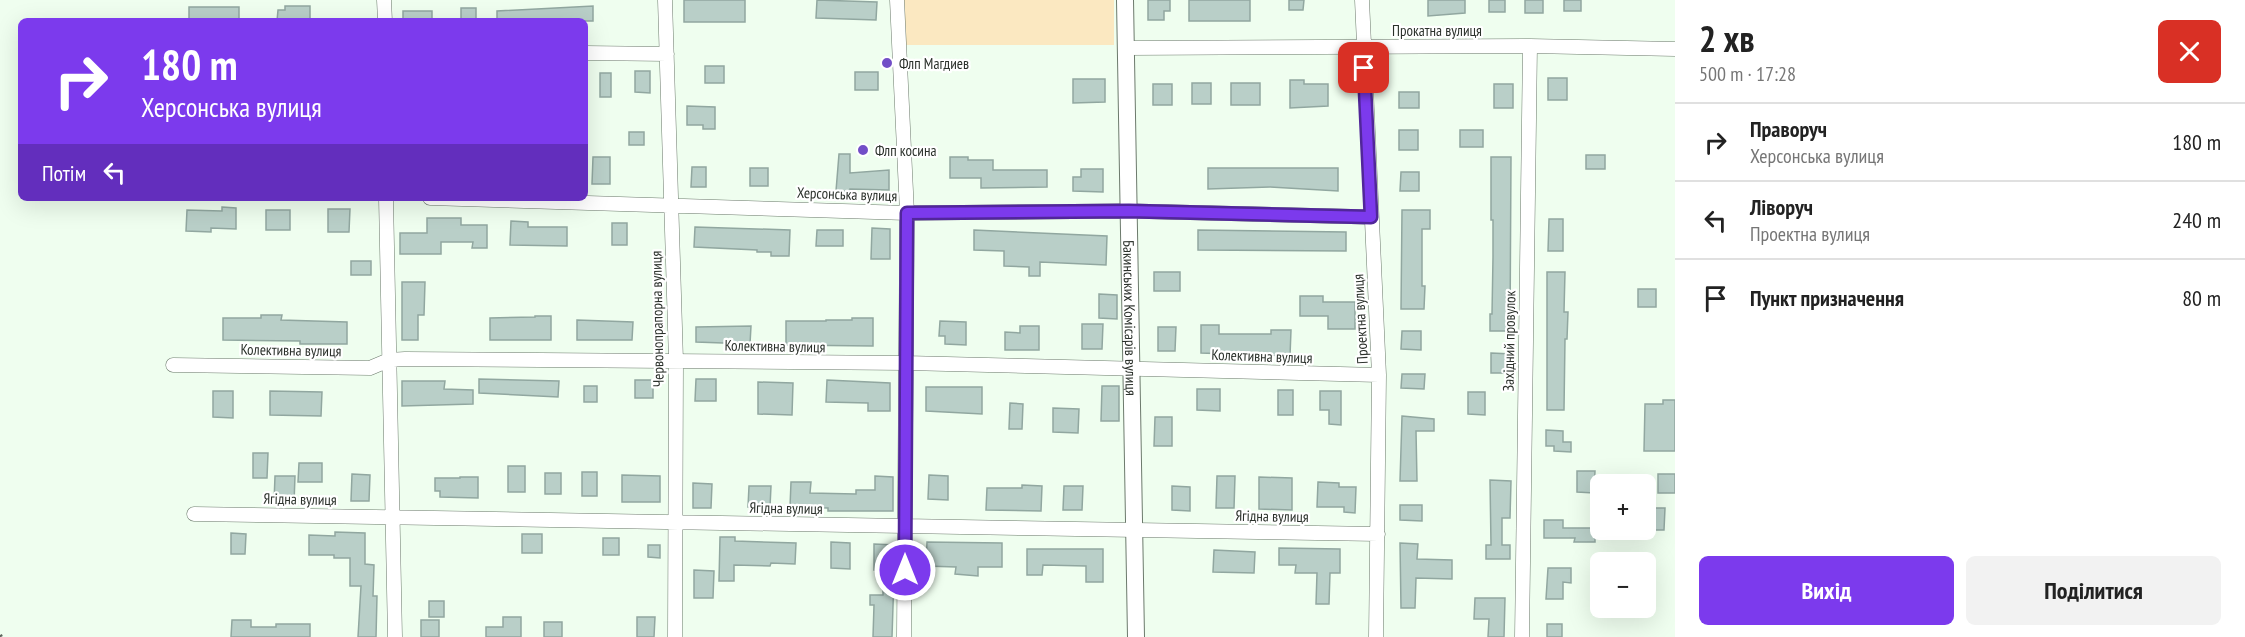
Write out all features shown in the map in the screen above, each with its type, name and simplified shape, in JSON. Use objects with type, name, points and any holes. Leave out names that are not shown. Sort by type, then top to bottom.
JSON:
[{"type":"street","points":[[384,0],[386,18]]},
{"type":"street","name":"Червонопрапорна вулиця","points":[[665,0],[676,361],[675,637]]},
{"type":"street","points":[[897,0],[907,213],[904,637]]},
{"type":"street","name":"Бакинських Комісарів вулиця","points":[[1125,0],[1136,637]]},
{"type":"street","name":"Проектна вулиця","points":[[1362,0],[1379,375],[1376,637]]},
{"type":"street","name":"Прокатна вулиця","points":[[1126,48],[1530,46],[1675,49]]},
{"type":"street","name":"Західний провулок","points":[[1522,637],[1530,46]]},
{"type":"street","points":[[588,53],[667,54]]},
{"type":"street","points":[[386,201],[395,637]]},
{"type":"street","name":"Херсонська вулиця","points":[[533,201],[907,213],[1129,211],[1371,217]]},
{"type":"street","name":"Колективна вулиця","points":[[173,365],[370,368],[389,360],[676,361],[906,363],[1379,375]]},
{"type":"street","name":"Ягідна вулиця","points":[[194,514],[677,524],[1378,534]]},
{"type":"shaded area","points":[[901,0],[1114,0],[1114,45],[901,45]]},
{"type":"building","points":[[684,0],[745,0],[745,22],[684,22]]},
{"type":"building","points":[[817,0],[877,2],[876,20],[816,18]]},
{"type":"building","points":[[1148,0],[1170,0],[1170,11],[1164,11],[1164,20],[1148,20]]},
{"type":"building","points":[[1189,0],[1250,0],[1250,21],[1189,21]]},
{"type":"building","points":[[1289,0],[1304,0],[1303,10],[1289,10]]},
{"type":"building","points":[[1428,0],[1465,0],[1465,13],[1428,16]]},
{"type":"building","points":[[1489,0],[1505,0],[1505,12],[1489,12]]},
{"type":"building","points":[[1525,0],[1543,0],[1543,13],[1525,13]]},
{"type":"building","points":[[1564,0],[1581,0],[1581,11],[1564,11]]},
{"type":"building","points":[[285,6],[310,6],[310,18],[277,18],[278,10],[285,10]]},
{"type":"building","points":[[593,6],[593,21],[588,21],[588,18],[497,18],[497,11]]},
{"type":"building","points":[[189,7],[239,7],[239,18],[189,18]]},
{"type":"building","points":[[461,8],[476,8],[476,18],[461,18]]},
{"type":"building","points":[[403,11],[432,11],[432,18],[403,18]]},
{"type":"building","points":[[705,66],[724,66],[724,83],[705,83]]},
{"type":"building","points":[[635,71],[650,71],[650,93],[635,92]]},
{"type":"building","points":[[855,72],[878,72],[878,90],[855,90]]},
{"type":"building","points":[[600,73],[611,73],[611,97],[600,97]]},
{"type":"building","points":[[1548,78],[1567,78],[1567,100],[1548,100]]},
{"type":"building","points":[[1073,79],[1105,79],[1105,102],[1073,103]]},
{"type":"building","points":[[1290,80],[1304,80],[1304,84],[1328,84],[1328,106],[1290,108]]},
{"type":"building","points":[[1192,83],[1211,83],[1211,104],[1192,104]]},
{"type":"building","points":[[1231,83],[1260,83],[1260,105],[1231,105]]},
{"type":"building","points":[[1153,84],[1172,84],[1172,105],[1153,105]]},
{"type":"building","points":[[1494,84],[1513,84],[1513,108],[1494,108]]},
{"type":"building","points":[[1399,92],[1419,92],[1419,108],[1399,108]]},
{"type":"building","points":[[687,106],[715,107],[715,129],[703,129],[703,125],[687,125]]},
{"type":"building","points":[[1399,130],[1418,130],[1418,150],[1399,150]]},
{"type":"building","points":[[1460,130],[1483,130],[1483,147],[1460,147]]},
{"type":"building","points":[[629,132],[644,132],[644,145],[629,145]]},
{"type":"building","points":[[839,154],[850,154],[850,173],[889,170],[889,190],[836,191]]},
{"type":"building","points":[[1586,155],[1605,155],[1605,169],[1586,169]]},
{"type":"building","points":[[593,157],[610,157],[610,184],[592,184]]},
{"type":"building","points":[[950,157],[993,160],[993,170],[1047,170],[1047,187],[981,188],[981,178],[950,178]]},
{"type":"building","points":[[1491,157],[1511,157],[1510,331],[1490,331],[1493,257]]},
{"type":"building","points":[[692,167],[706,167],[706,187],[691,187]]},
{"type":"building","points":[[750,168],[768,168],[768,186],[750,186]]},
{"type":"building","points":[[1208,168],[1338,168],[1338,191],[1270,187],[1208,189]]},
{"type":"building","points":[[1081,169],[1103,169],[1103,192],[1073,191],[1073,177],[1081,177]]},
{"type":"building","points":[[1401,172],[1419,172],[1419,191],[1400,191]]},
{"type":"building","points":[[222,207],[236,208],[236,229],[211,228],[211,232],[186,231],[187,210],[222,211]]},
{"type":"building","points":[[328,209],[350,209],[349,232],[328,232]]},
{"type":"building","points":[[266,210],[290,210],[290,230],[266,230]]},
{"type":"building","points":[[1402,210],[1430,210],[1430,229],[1422,229],[1424,309],[1401,309]]},
{"type":"building","points":[[427,218],[461,218],[461,225],[487,225],[487,248],[472,248],[473,242],[441,242],[441,254],[400,254],[400,233],[427,233]]},
{"type":"building","points":[[1549,219],[1563,219],[1563,251],[1548,251]]},
{"type":"building","points":[[511,221],[528,222],[528,227],[567,227],[567,246],[510,245]]},
{"type":"building","points":[[612,223],[627,223],[627,245],[612,245]]},
{"type":"building","points":[[695,227],[790,230],[789,256],[771,256],[771,252],[757,252],[757,250],[694,247]]},
{"type":"building","points":[[872,228],[890,229],[890,259],[871,259]]},
{"type":"building","points":[[817,230],[843,230],[843,246],[816,246]]},
{"type":"building","points":[[974,230],[1107,236],[1106,265],[1040,262],[1040,276],[1029,276],[1029,267],[1004,266],[1004,251],[974,250]]},
{"type":"building","points":[[1198,230],[1346,232],[1346,251],[1198,250]]},
{"type":"building","points":[[351,261],[371,261],[371,275],[351,275]]},
{"type":"building","points":[[1154,272],[1180,272],[1180,291],[1154,291]]},
{"type":"building","points":[[1547,272],[1565,272],[1564,312],[1568,312],[1567,339],[1565,339],[1564,410],[1547,410]]},
{"type":"building","points":[[402,282],[425,282],[424,315],[418,315],[418,340],[402,340]]},
{"type":"building","points":[[1638,289],[1656,289],[1656,307],[1638,307]]},
{"type":"building","points":[[1099,294],[1117,295],[1117,319],[1099,318]]},
{"type":"building","points":[[1300,296],[1323,296],[1323,302],[1355,302],[1355,329],[1328,329],[1328,316],[1300,316]]},
{"type":"building","points":[[261,315],[282,315],[281,320],[347,322],[347,344],[223,340],[223,318],[261,318]]},
{"type":"building","points":[[551,316],[551,340],[490,340],[490,318]]},
{"type":"building","points":[[852,318],[873,318],[873,346],[786,345],[786,321],[852,320]]},
{"type":"building","points":[[577,320],[633,322],[632,340],[577,340]]},
{"type":"building","points":[[940,321],[966,322],[966,345],[945,344],[945,336],[939,336]]},
{"type":"building","points":[[1082,324],[1103,324],[1102,349],[1082,349]]},
{"type":"building","points":[[1201,325],[1219,325],[1219,334],[1271,334],[1271,330],[1291,330],[1290,356],[1201,353]]},
{"type":"building","points":[[751,326],[750,344],[696,342],[696,327]]},
{"type":"building","points":[[1020,326],[1039,326],[1039,350],[1005,350],[1005,332],[1020,333]]},
{"type":"building","points":[[1158,327],[1176,327],[1175,351],[1158,351]]},
{"type":"building","points":[[1402,331],[1421,331],[1421,350],[1401,349]]},
{"type":"building","points":[[1491,353],[1512,354],[1512,373],[1491,373]]},
{"type":"building","points":[[1402,374],[1425,374],[1424,389],[1401,388]]},
{"type":"building","points":[[479,379],[559,381],[558,397],[479,393]]},
{"type":"building","points":[[696,379],[716,379],[716,401],[695,401]]},
{"type":"building","points":[[635,380],[653,380],[653,398],[635,398]]},
{"type":"building","points":[[827,380],[890,383],[890,411],[868,411],[868,403],[826,402]]},
{"type":"building","points":[[402,381],[445,381],[444,389],[473,390],[473,404],[402,406]]},
{"type":"building","points":[[758,382],[793,383],[792,415],[758,414]]},
{"type":"building","points":[[584,386],[597,386],[597,402],[584,402]]},
{"type":"building","points":[[1102,386],[1119,386],[1119,421],[1101,421]]},
{"type":"building","points":[[926,387],[982,387],[982,414],[926,411]]},
{"type":"building","points":[[1197,389],[1220,389],[1220,411],[1197,410]]},
{"type":"building","points":[[1278,390],[1293,390],[1293,415],[1278,415]]},
{"type":"building","points":[[213,391],[233,391],[233,418],[213,417]]},
{"type":"building","points":[[270,391],[322,392],[321,416],[270,415]]},
{"type":"building","points":[[1320,391],[1341,391],[1341,425],[1329,424],[1329,410],[1320,410]]},
{"type":"building","points":[[1468,392],[1485,392],[1485,415],[1468,414]]},
{"type":"building","points":[[1663,400],[1675,400],[1675,451],[1644,451],[1645,404],[1663,404]]},
{"type":"building","points":[[1010,403],[1023,404],[1022,429],[1009,429]]},
{"type":"building","points":[[1053,408],[1079,409],[1078,433],[1053,432]]},
{"type":"building","points":[[1402,416],[1434,419],[1434,431],[1416,431],[1417,481],[1400,481]]},
{"type":"building","points":[[1155,417],[1172,417],[1172,446],[1154,446]]},
{"type":"building","points":[[1546,430],[1563,431],[1563,442],[1571,442],[1571,452],[1554,451],[1554,446],[1546,446]]},
{"type":"building","points":[[253,453],[268,453],[267,478],[253,478]]},
{"type":"building","points":[[299,463],[322,463],[322,482],[298,482]]},
{"type":"building","points":[[508,466],[525,466],[525,492],[508,492]]},
{"type":"building","points":[[1577,471],[1595,471],[1595,474],[1590,474],[1590,493],[1577,492]]},
{"type":"building","points":[[582,472],[597,472],[597,496],[582,496]]},
{"type":"building","points":[[545,473],[561,473],[561,494],[545,494]]},
{"type":"building","points":[[352,474],[370,475],[369,501],[351,501]]},
{"type":"building","points":[[1658,474],[1675,474],[1675,493],[1658,493]]},
{"type":"building","points":[[622,475],[660,476],[660,502],[622,502]]},
{"type":"building","points":[[929,475],[948,476],[948,500],[928,499]]},
{"type":"building","points":[[275,476],[295,476],[294,503],[274,502]]},
{"type":"building","points":[[875,476],[893,477],[893,511],[828,511],[828,508],[790,507],[791,482],[811,482],[810,493],[856,494],[856,490],[875,490]]},
{"type":"building","points":[[1217,476],[1235,476],[1234,508],[1216,508]]},
{"type":"building","points":[[478,477],[478,498],[440,497],[440,491],[435,491],[435,478]]},
{"type":"building","points":[[1259,477],[1292,478],[1292,510],[1259,509]]},
{"type":"building","points":[[1490,480],[1511,481],[1510,518],[1502,518],[1502,545],[1510,545],[1510,559],[1486,559],[1486,545],[1491,545]]},
{"type":"building","points":[[1318,482],[1339,483],[1339,487],[1356,487],[1355,513],[1344,512],[1344,507],[1317,507]]},
{"type":"building","points":[[693,483],[712,484],[711,508],[693,508]]},
{"type":"building","points":[[1022,485],[1042,486],[1041,511],[986,510],[987,488],[1022,488]]},
{"type":"building","points":[[749,486],[771,486],[770,507],[748,507]]},
{"type":"building","points":[[1064,486],[1083,486],[1082,510],[1063,510]]},
{"type":"building","points":[[1172,486],[1190,487],[1190,511],[1172,510]]},
{"type":"building","points":[[1400,505],[1422,505],[1422,521],[1400,520]]},
{"type":"building","points":[[1656,508],[1665,508],[1664,530],[1656,530]]},
{"type":"building","points":[[1544,520],[1563,520],[1563,528],[1590,528],[1590,540],[1595,540],[1595,542],[1574,542],[1575,538],[1544,538]]},
{"type":"building","points":[[335,532],[365,533],[365,564],[374,565],[373,596],[377,596],[376,637],[358,637],[361,586],[350,586],[350,558],[334,558],[334,555],[309,555],[309,535],[335,536]]},
{"type":"building","points":[[231,533],[246,534],[245,554],[231,554]]},
{"type":"building","points":[[522,534],[542,534],[542,553],[522,553]]},
{"type":"building","points":[[720,537],[735,537],[735,541],[796,543],[795,564],[734,565],[734,581],[719,581]]},
{"type":"building","points":[[603,538],[619,538],[619,555],[603,555]]},
{"type":"building","points":[[831,542],[850,543],[850,569],[831,568]]},
{"type":"building","points":[[927,542],[1002,543],[1002,567],[978,567],[978,576],[955,574],[956,567],[926,566]]},
{"type":"building","points":[[1400,543],[1418,544],[1417,559],[1452,560],[1452,579],[1416,578],[1415,608],[1401,608]]},
{"type":"building","points":[[874,544],[895,545],[892,637],[873,637],[874,605],[870,605],[870,595],[883,595],[883,570],[874,570]]},
{"type":"building","points":[[648,545],[660,545],[660,558],[648,557]]},
{"type":"building","points":[[1279,548],[1340,549],[1340,573],[1330,573],[1329,604],[1316,604],[1317,573],[1295,573],[1296,565],[1279,565]]},
{"type":"building","points":[[1027,549],[1103,549],[1103,582],[1086,582],[1086,566],[1043,565],[1042,575],[1027,575]]},
{"type":"building","points":[[1214,550],[1255,552],[1254,573],[1213,572]]},
{"type":"building","points":[[1548,568],[1571,568],[1571,583],[1563,582],[1563,599],[1546,599]]},
{"type":"building","points":[[694,570],[714,571],[713,598],[694,598]]},
{"type":"building","points":[[1475,598],[1505,598],[1504,637],[1488,637],[1489,619],[1474,619]]},
{"type":"building","points":[[429,601],[444,601],[444,617],[429,617]]},
{"type":"building","points":[[503,617],[521,617],[521,637],[486,637],[486,627],[503,627]]},
{"type":"building","points":[[637,617],[655,617],[654,637],[637,637]]},
{"type":"building","points":[[232,620],[251,620],[251,627],[310,624],[310,637],[231,637]]},
{"type":"building","points":[[421,620],[439,620],[439,637],[421,637]]},
{"type":"building","points":[[544,622],[562,622],[562,637],[544,637]]},
{"type":"building","points":[[1547,624],[1562,624],[1562,637],[1547,637]]},
{"type":"place","name":"Флп Магдиев","points":[[887,63]]},
{"type":"place","name":"Флп косина","points":[[863,150]]},
{"type":"route","points":[[905,570],[907,213],[1129,211],[1371,217],[1364,68]]}]
